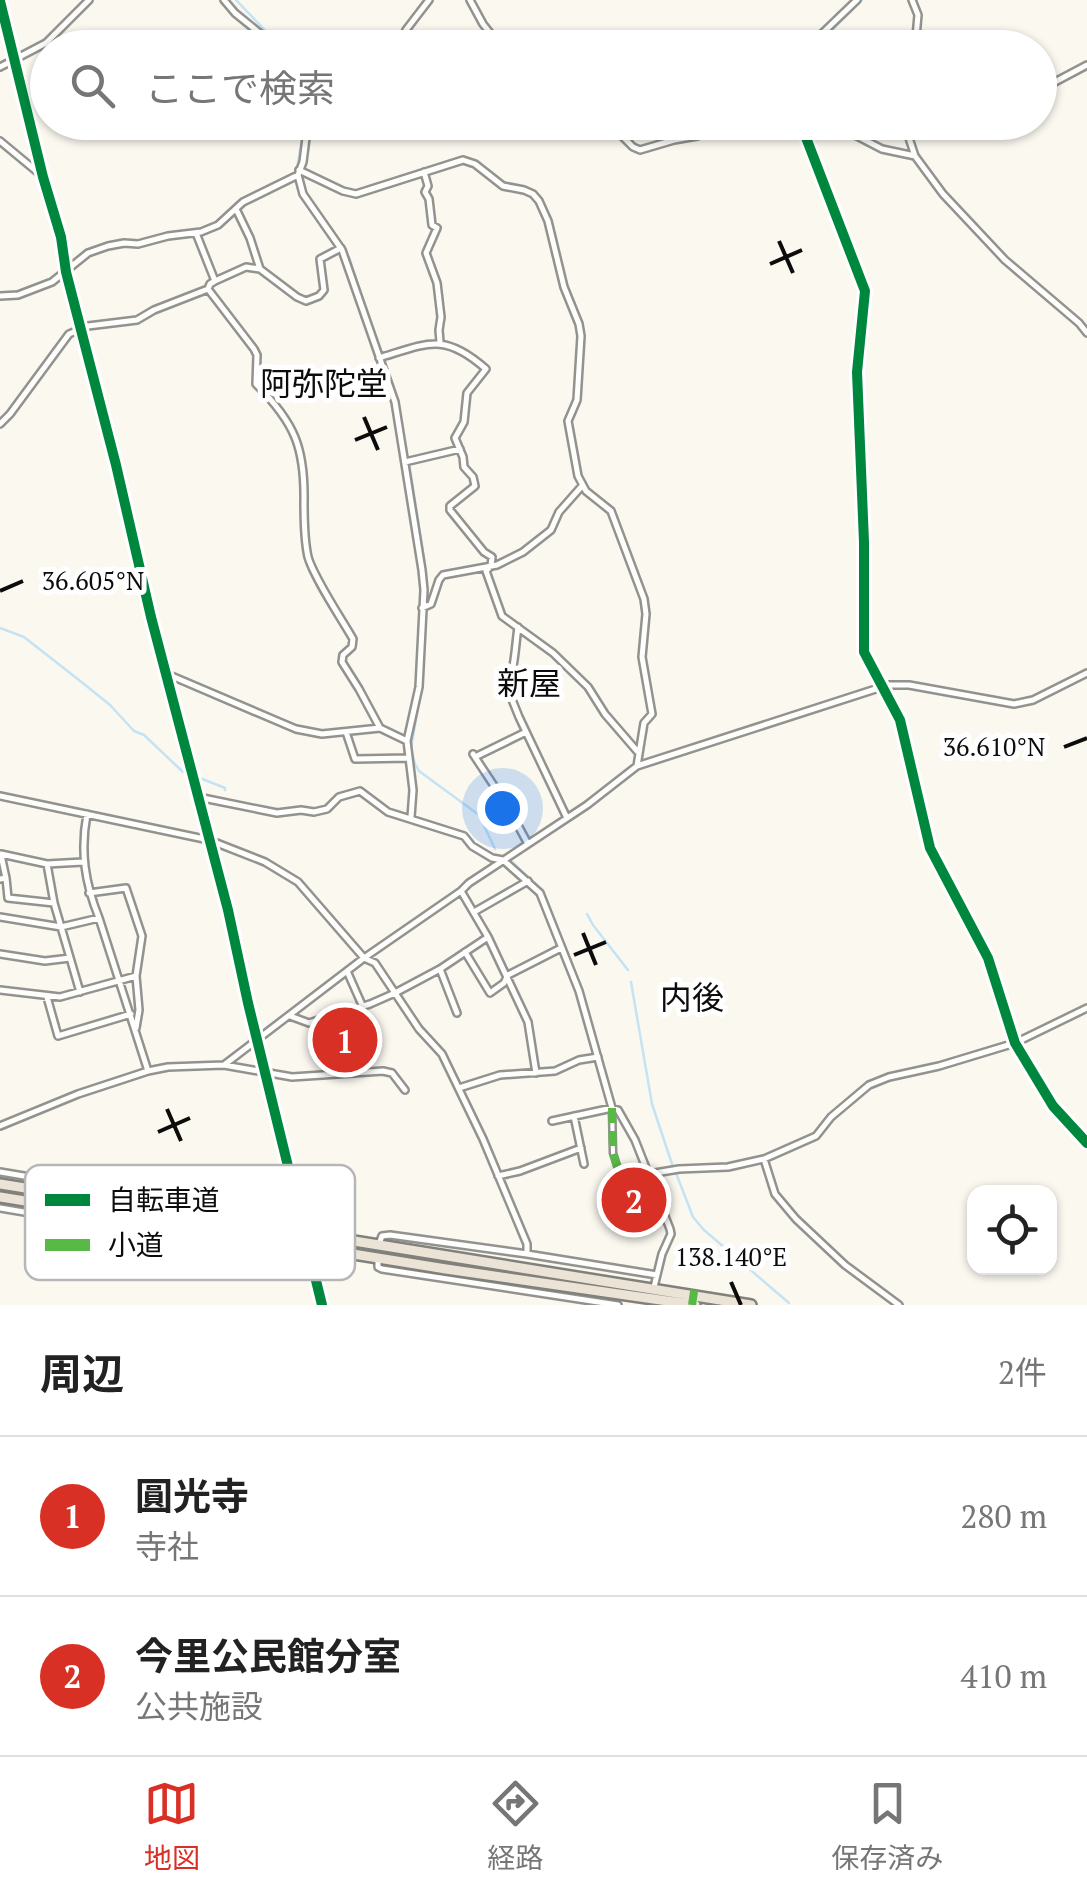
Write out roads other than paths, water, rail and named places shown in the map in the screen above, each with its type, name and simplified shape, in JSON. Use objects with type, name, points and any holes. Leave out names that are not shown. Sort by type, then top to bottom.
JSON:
[{"type":"highway","points":[[355,1240],[652,1298],[751,1305]]},
{"type":"highway","points":[[355,1253],[695,1305]]},
{"type":"street","points":[[0,0],[30,126]]},
{"type":"street","points":[[58,30],[89,0]]},
{"type":"street","points":[[224,0],[256,30]]},
{"type":"street","points":[[406,30],[430,0]]},
{"type":"street","points":[[470,0],[488,30]]},
{"type":"street","points":[[826,30],[858,0]]},
{"type":"street","points":[[912,0],[918,16],[917,30]]},
{"type":"street","points":[[0,66],[30,51]]},
{"type":"street","points":[[1057,81],[1087,66]]},
{"type":"street","points":[[34,140],[289,1165]]},
{"type":"street","points":[[305,140],[298,173],[303,194],[341,248],[395,402],[422,570],[419,687],[407,740],[413,790],[411,818]]},
{"type":"street","points":[[625,140],[640,150],[674,140]]},
{"type":"street","points":[[807,140],[866,292],[857,372],[864,652],[900,720],[930,848],[984,948],[1015,1043],[1053,1106],[1087,1143]]},
{"type":"street","points":[[865,140],[882,149],[914,156]]},
{"type":"street","points":[[910,140],[914,156],[943,194],[1005,260],[1087,333]]},
{"type":"street","points":[[0,141],[43,177]]},
{"type":"street","points":[[0,296],[18,295],[52,282],[88,253],[108,246],[196,233],[218,225],[243,202],[298,173],[356,194],[463,160],[475,164],[503,186],[533,194],[548,222],[564,287],[579,324],[578,400],[568,422],[578,476],[582,486],[611,511],[644,599],[642,657],[652,714],[644,723],[638,766]]},
{"type":"street","points":[[424,172],[432,225],[436,228],[426,253],[437,283],[440,342]]},
{"type":"street","points":[[236,210],[260,269]]},
{"type":"street","points":[[196,233],[214,281]]},
{"type":"street","points":[[0,424],[70,334],[81,328],[137,320],[208,289],[214,281],[246,267],[260,269],[306,301],[324,290],[320,259],[341,248]]},
{"type":"street","points":[[208,289],[254,348],[256,384],[288,420],[298,444],[304,473],[304,530],[309,560],[354,639],[352,647],[342,655],[342,662],[380,728]]},
{"type":"street","points":[[379,358],[440,342],[486,368],[464,399],[464,422],[454,438],[475,486],[450,510],[492,557],[492,566]]},
{"type":"street","points":[[405,462],[460,450]]},
{"type":"street","points":[[422,608],[431,604],[443,575],[508,561],[540,540],[582,486]]},
{"type":"street","points":[[492,566],[486,571],[502,616],[553,653],[588,688],[638,752]]},
{"type":"street","points":[[518,627],[508,688],[567,818]]},
{"type":"street","points":[[224,1065],[469,882],[587,806],[638,766],[885,686],[930,688],[1014,704],[1033,700],[1087,673]]},
{"type":"street","points":[[167,674],[296,730],[322,734],[380,728],[407,740]]},
{"type":"street","points":[[346,732],[355,759],[408,758]]},
{"type":"street","points":[[526,732],[474,756],[528,844]]},
{"type":"street","points":[[198,797],[277,813],[314,812],[327,809],[339,797],[360,791],[388,812],[464,836],[472,846],[503,860],[528,881],[540,893],[578,990],[612,1108],[613,1153],[636,1226]]},
{"type":"street","points":[[0,796],[208,840],[266,862],[298,882],[364,958],[374,963],[419,1029],[442,1054],[498,1176],[527,1254]]},
{"type":"street","points":[[87,814],[83,862],[89,893],[148,1071]]},
{"type":"street","points":[[54,903],[8,898],[0,853],[47,864],[83,862]]},
{"type":"street","points":[[47,864],[80,992]]},
{"type":"street","points":[[474,912],[528,881]]},
{"type":"street","points":[[89,893],[126,888],[142,936],[136,976],[139,1010],[135,1031]]},
{"type":"street","points":[[461,891],[508,975],[528,1022],[536,1073]]},
{"type":"street","points":[[0,917],[62,927],[100,918]]},
{"type":"street","points":[[290,1016],[309,1024],[395,993],[488,937]]},
{"type":"street","points":[[465,952],[490,993],[508,975],[561,948]]},
{"type":"street","points":[[0,954],[45,961],[70,958]]},
{"type":"street","points":[[440,969],[457,1012]]},
{"type":"street","points":[[347,971],[362,1006]]},
{"type":"street","points":[[0,990],[60,998],[136,976]]},
{"type":"street","points":[[47,997],[58,1036],[130,1014]]},
{"type":"street","points":[[649,1174],[728,1168],[764,1159],[816,1136],[831,1117],[869,1085],[1015,1043],[1087,1008]]},
{"type":"street","points":[[459,1088],[500,1075],[555,1072],[579,1060],[598,1057]]},
{"type":"street","points":[[0,1126],[78,1094],[168,1067],[224,1065],[292,1078],[383,1071],[392,1073],[405,1090]]},
{"type":"street","points":[[552,1121],[612,1108],[618,1110],[635,1140],[671,1234],[652,1298]]},
{"type":"street","points":[[574,1116],[584,1164]]},
{"type":"street","points":[[498,1176],[581,1148]]},
{"type":"street","points":[[764,1159],[775,1194],[796,1219],[845,1264],[899,1305]]},
{"type":"street","points":[[0,1172],[25,1176]]},
{"type":"street","points":[[5,1184],[12,1174]]},
{"type":"street","points":[[379,1244],[386,1234],[658,1276]]},
{"type":"street","points":[[378,1257],[378,1267],[382,1269],[618,1305]]},
{"type":"street","points":[[316,1280],[322,1305]]},
{"type":"street","points":[[542,1292],[544,1305]]},
{"type":"waterway","points":[[236,0],[265,30]]},
{"type":"waterway","points":[[832,30],[862,0]]},
{"type":"waterway","points":[[297,169],[302,140]]},
{"type":"waterway","points":[[811,140],[868,289],[861,374],[866,623]]},
{"type":"waterway","points":[[309,199],[349,257],[380,353]]},
{"type":"waterway","points":[[398,406],[408,458]]},
{"type":"waterway","points":[[409,463],[426,592]]},
{"type":"waterway","points":[[0,628],[24,637],[84,684],[183,772]]},
{"type":"waterway","points":[[867,641],[888,693]]},
{"type":"waterway","points":[[423,653],[411,749],[415,764],[479,815],[495,849]]},
{"type":"waterway","points":[[903,722],[937,855],[988,949],[995,971]]},
{"type":"waterway","points":[[200,778],[225,790]]},
{"type":"waterway","points":[[511,861],[543,891],[549,908]]},
{"type":"waterway","points":[[587,914],[628,970]]},
{"type":"waterway","points":[[631,982],[652,1104],[673,1167]]},
{"type":"waterway","points":[[1020,1047],[1056,1102],[1087,1138]]},
{"type":"waterway","points":[[676,1173],[693,1217],[704,1230],[789,1303]]},
{"type":"place","name":"圓光寺","points":[[345,1040]]},
{"type":"place","name":"今里公民館分室","points":[[634,1200]]},
{"type":"district","name":"阿弥陀堂","points":[[324,384]]},
{"type":"district","name":"新屋","points":[[529,684]]},
{"type":"district","name":"内後","points":[[692,998]]}]
